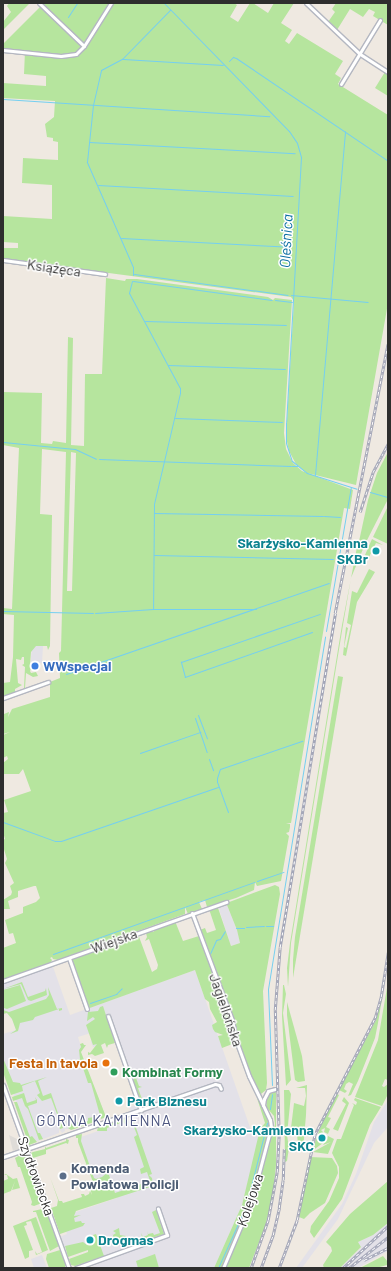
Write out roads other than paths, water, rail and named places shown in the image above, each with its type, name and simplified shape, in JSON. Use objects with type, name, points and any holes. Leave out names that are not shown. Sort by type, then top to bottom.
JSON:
[{"type":"street","points":[[39,3],[84,46]]},
{"type":"street","points":[[3,50],[69,56],[76,54],[84,46],[111,3]]},
{"type":"street","points":[[306,3],[360,54],[388,72]]},
{"type":"street","points":[[341,84],[380,20]]},
{"type":"street","name":"Książęca","points":[[3,260],[105,274]]},
{"type":"street","points":[[3,698],[48,682]]},
{"type":"street","name":"Wiejska","points":[[3,981],[226,902]]},
{"type":"street","name":"Jagiellońska","points":[[192,913],[232,1020],[237,1043],[256,1094],[263,1105]]},
{"type":"street","points":[[69,958],[87,1009]]},
{"type":"street","points":[[108,1016],[141,1110]]},
{"type":"street","name":"Szydłowiecka","points":[[3,1084],[4,1091],[68,1268]]},
{"type":"street","points":[[3,1158],[216,1084],[219,1085],[221,1089]]},
{"type":"street","points":[[263,1105],[265,1095],[269,1090],[275,1089]]},
{"type":"street","points":[[256,1094],[265,1095]]},
{"type":"street","name":"Kolejowa","points":[[223,1268],[249,1208],[264,1155],[271,1124],[263,1105]]},
{"type":"street","points":[[76,1268],[167,1235],[158,1209]]},
{"type":"waterway","points":[[68,17],[77,3]]},
{"type":"waterway","name":"Oleśnica","points":[[164,3],[289,131],[297,143],[301,157],[286,443],[292,461],[307,473],[357,489]]},
{"type":"waterway","points":[[133,275],[133,267],[87,162],[93,105],[101,70],[122,59],[170,10]]},
{"type":"waterway","points":[[229,61],[233,57],[236,58],[388,161]]},
{"type":"waterway","points":[[123,59],[223,65]]},
{"type":"waterway","points":[[3,99],[269,116]]},
{"type":"waterway","points":[[315,475],[345,131]]},
{"type":"waterway","points":[[89,142],[295,153]]},
{"type":"waterway","points":[[98,185],[293,196]]},
{"type":"waterway","points":[[121,238],[290,247]]},
{"type":"waterway","points":[[134,274],[288,295]]},
{"type":"waterway","points":[[132,281],[129,293],[180,388],[154,504],[153,609]]},
{"type":"waterway","points":[[133,281],[272,300]]},
{"type":"waterway","points":[[291,295],[368,302]]},
{"type":"waterway","points":[[275,300],[292,302]]},
{"type":"waterway","points":[[145,321],[286,325]]},
{"type":"waterway","points":[[168,365],[285,369]]},
{"type":"waterway","points":[[175,418],[282,422]]},
{"type":"waterway","points":[[3,442],[75,449],[96,459]]},
{"type":"waterway","points":[[99,459],[291,466]]},
{"type":"waterway","name":"Oleśnica","points":[[292,466],[297,466]]},
{"type":"waterway","points":[[326,631],[351,487]]},
{"type":"waterway","name":"Oleśnica","points":[[370,492],[387,497]]},
{"type":"waterway","points":[[154,513],[323,516]]},
{"type":"waterway","points":[[324,516],[340,517]]},
{"type":"waterway","points":[[154,555],[333,559]]},
{"type":"waterway","points":[[66,674],[329,583]]},
{"type":"waterway","points":[[95,613],[153,609],[256,609]]},
{"type":"waterway","points":[[3,611],[93,613]]},
{"type":"waterway","points":[[312,632],[185,677],[181,662],[320,614]]},
{"type":"waterway","points":[[272,1085],[268,989],[325,637]]},
{"type":"waterway","points":[[18,691],[26,688]]},
{"type":"waterway","points":[[13,692],[18,691]]},
{"type":"waterway","points":[[198,715],[207,738]]},
{"type":"waterway","points":[[195,718],[207,752]]},
{"type":"waterway","points":[[140,753],[200,732]]},
{"type":"waterway","points":[[228,812],[217,782],[220,769],[302,741]]},
{"type":"waterway","points":[[209,759],[213,770]]},
{"type":"waterway","points":[[3,822],[55,841],[61,841],[218,787]]},
{"type":"waterway","points":[[257,881],[283,872]]},
{"type":"waterway","points":[[53,954],[254,882]]},
{"type":"waterway","points":[[246,927],[264,926]]},
{"type":"waterway","points":[[266,926],[273,926]]},
{"type":"waterway","points":[[236,928],[244,928]]},
{"type":"waterway","points":[[209,956],[216,940],[220,939],[225,931]]},
{"type":"waterway","points":[[90,1003],[116,994],[122,988]]},
{"type":"waterway","points":[[270,1109],[272,1094]]},
{"type":"waterway","points":[[218,1268],[246,1206],[267,1123]]},
{"type":"railway","points":[[251,1268],[268,1220],[277,1172],[279,1136],[275,1010],[280,947],[335,613],[388,344]]},
{"type":"railway","points":[[360,512],[373,472],[388,444]]},
{"type":"railway","points":[[279,1268],[297,1220],[315,1134],[375,1018],[381,997],[388,953]]},
{"type":"railway","points":[[261,1268],[273,1235],[279,1208],[283,1180],[284,1149]]},
{"type":"railway","points":[[343,1268],[388,1226]]},
{"type":"railway","points":[[349,1268],[388,1237]]},
{"type":"railway","points":[[364,1260],[388,1248]]},
{"type":"place","name":"Skarżysko-Kamienna SKBr","points":[[376,551]]},
{"type":"place","name":"WWspecjal","points":[[35,666]]},
{"type":"place","name":"Festa in tavola","points":[[106,1063]]},
{"type":"place","name":"Kombinat Formy","points":[[114,1072]]},
{"type":"place","name":"Park Biznesu","points":[[119,1101]]},
{"type":"place","name":"Skarżysko-Kamienna SKC","points":[[322,1138]]},
{"type":"place","name":"Komenda Powiatowa Policji","points":[[63,1176]]},
{"type":"place","name":"Drogmas","points":[[90,1240]]},
{"type":"district","name":"GÓRNA KAMIENNA","points":[[104,1121]]}]
